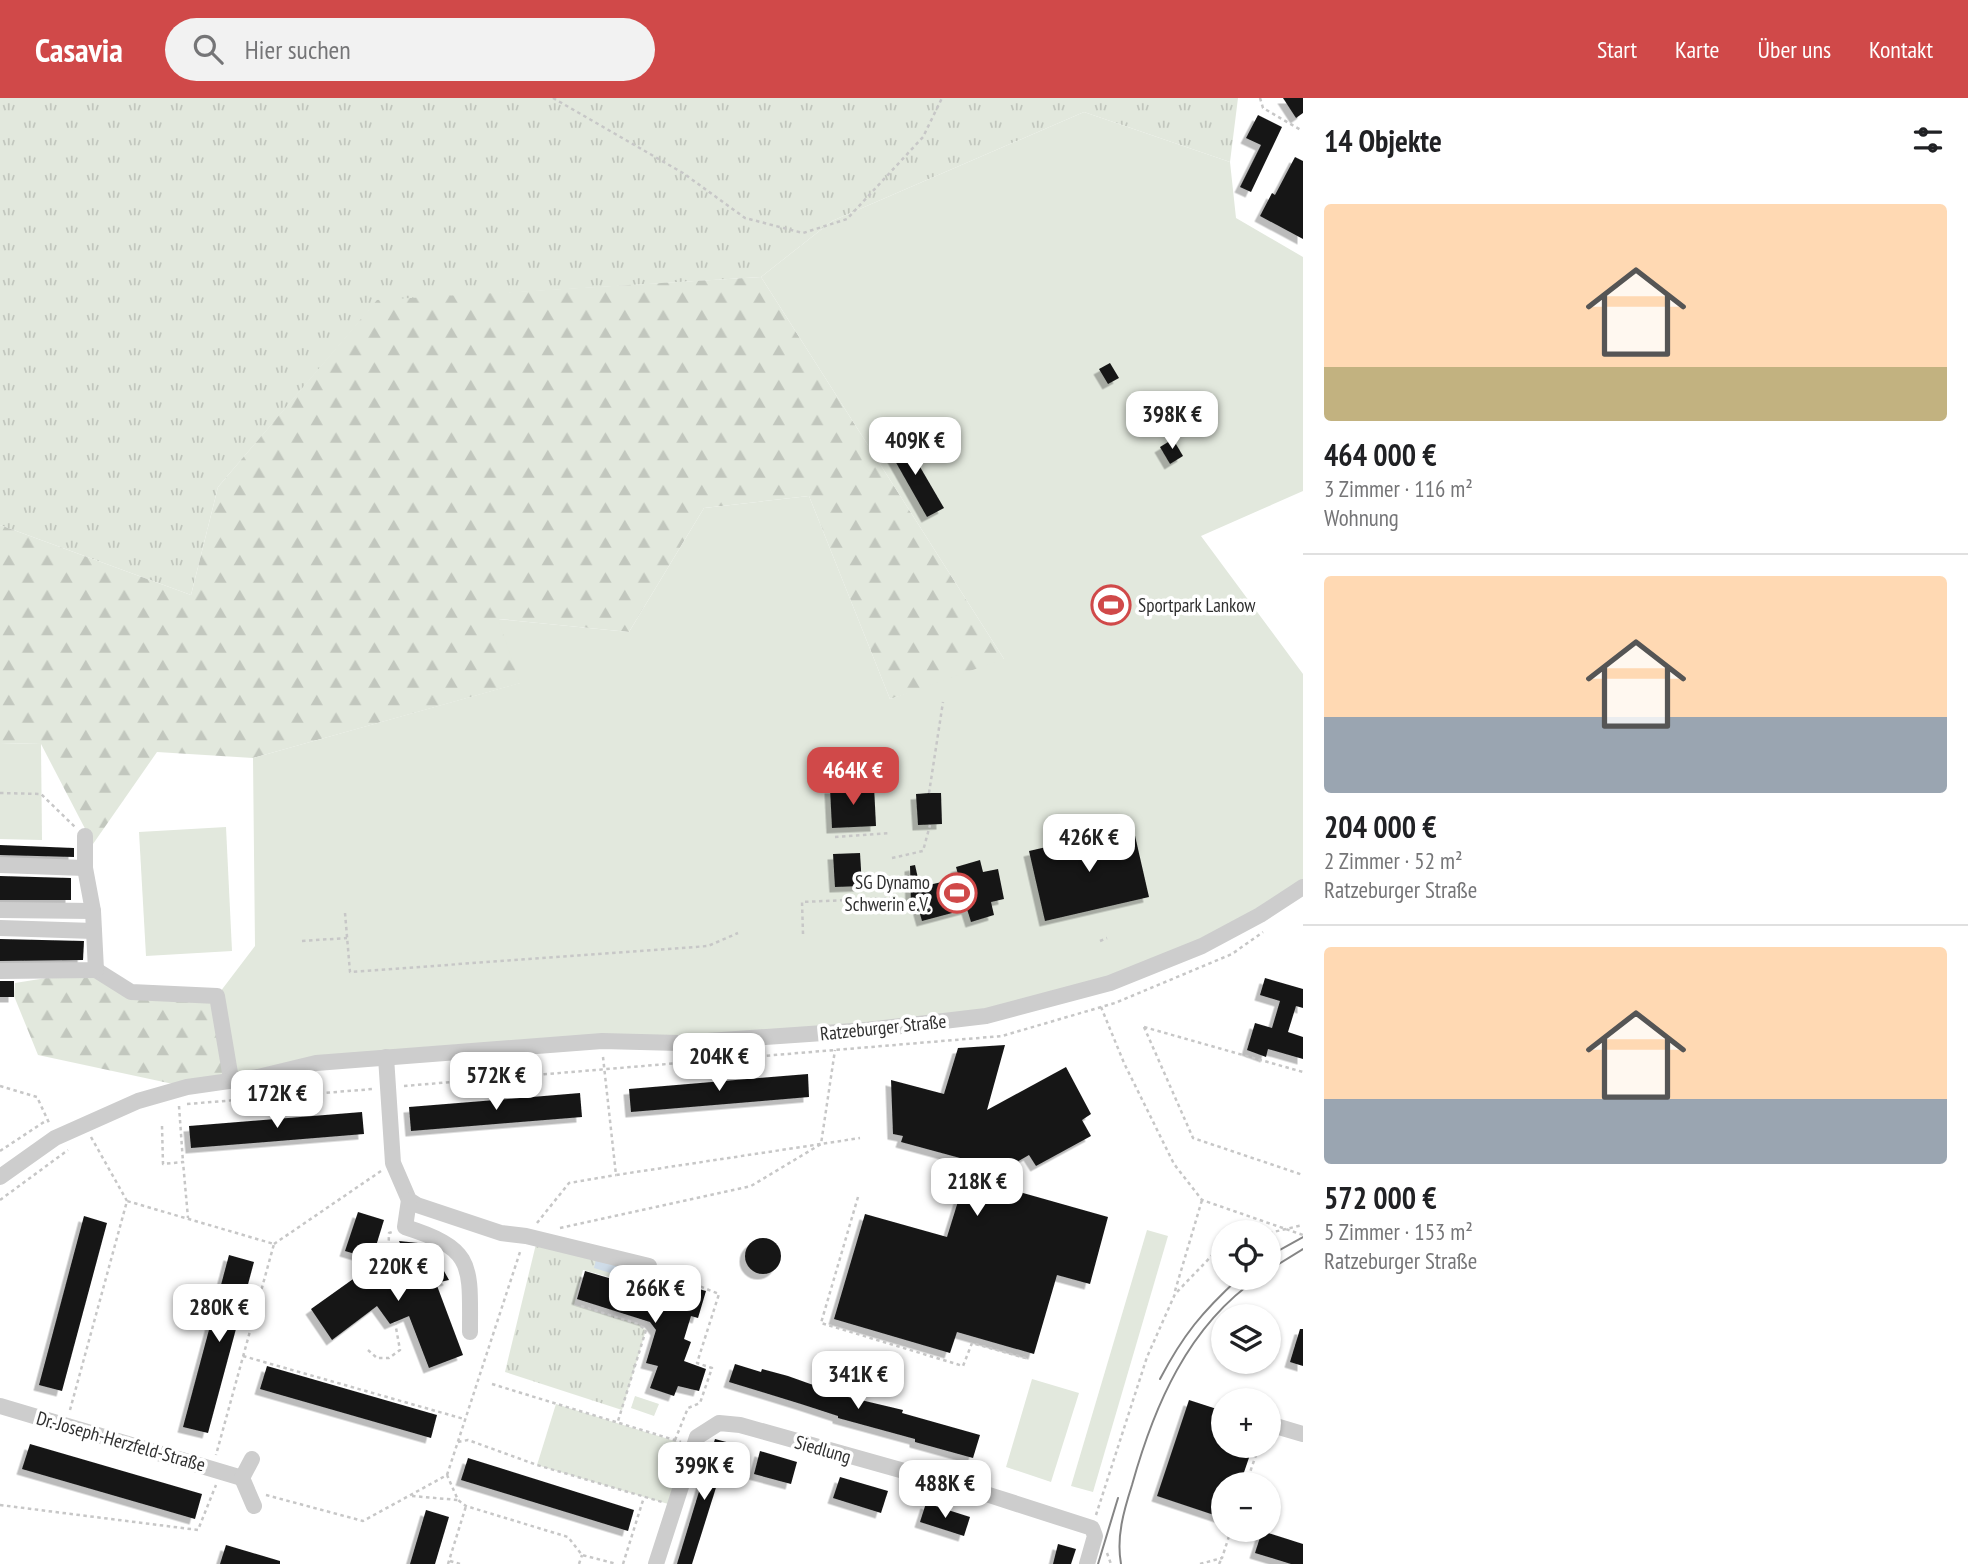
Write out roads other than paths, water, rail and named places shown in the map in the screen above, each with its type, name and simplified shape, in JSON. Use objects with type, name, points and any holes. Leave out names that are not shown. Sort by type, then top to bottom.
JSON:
[{"type":"street","points":[[85,836],[85,868],[93,911],[96,970]]},
{"type":"street","points":[[0,865],[85,868]]},
{"type":"street","name":"Ratzeburger Straße","points":[[0,1177],[55,1138],[138,1101],[187,1087],[258,1077],[316,1063],[602,1041],[679,1044],[867,1030],[986,1016],[1110,983],[1202,946],[1260,915],[1303,887]]},
{"type":"street","points":[[0,909],[93,911]]},
{"type":"street","points":[[0,928],[94,931]]},
{"type":"street","points":[[0,971],[96,970],[131,992],[216,996],[231,1079]]},
{"type":"street","points":[[386,1057],[393,1163],[408,1200],[405,1227],[433,1236],[451,1246],[464,1260],[470,1290],[470,1332]]},
{"type":"street","points":[[408,1200],[501,1233],[526,1236],[649,1266]]},
{"type":"street","name":"Dr.-Joseph-Herzfeld-Straße","points":[[1,1408],[66,1424],[217,1470],[244,1484]]},
{"type":"street","name":"Siedlung","points":[[656,1564],[697,1437],[719,1423],[740,1425],[960,1487],[1092,1528],[1095,1536],[1087,1564]]},
{"type":"street","points":[[1281,1428],[1303,1434]]},
{"type":"street","points":[[252,1459],[244,1484],[254,1506]]},
{"type":"water","points":[[596,1260],[619,1266],[617,1275],[594,1268]]},
{"type":"tram line","points":[[1281,1249],[1303,1237]]},
{"type":"tram line","points":[[1281,1263],[1303,1249]]},
{"type":"tram line","points":[[1160,1379],[1194,1325],[1226,1290]]},
{"type":"tram line","points":[[1121,1564],[1119,1544],[1124,1514],[1141,1455],[1163,1397],[1193,1344],[1212,1319],[1242,1290]]},
{"type":"tram line","points":[[1098,1564],[1118,1498]]},
{"type":"place","name":"Sportpark Lankow","points":[[1111,605]]},
{"type":"place","name":"SG Dynamo Schwerin e.V.","points":[[957,893]]}]
